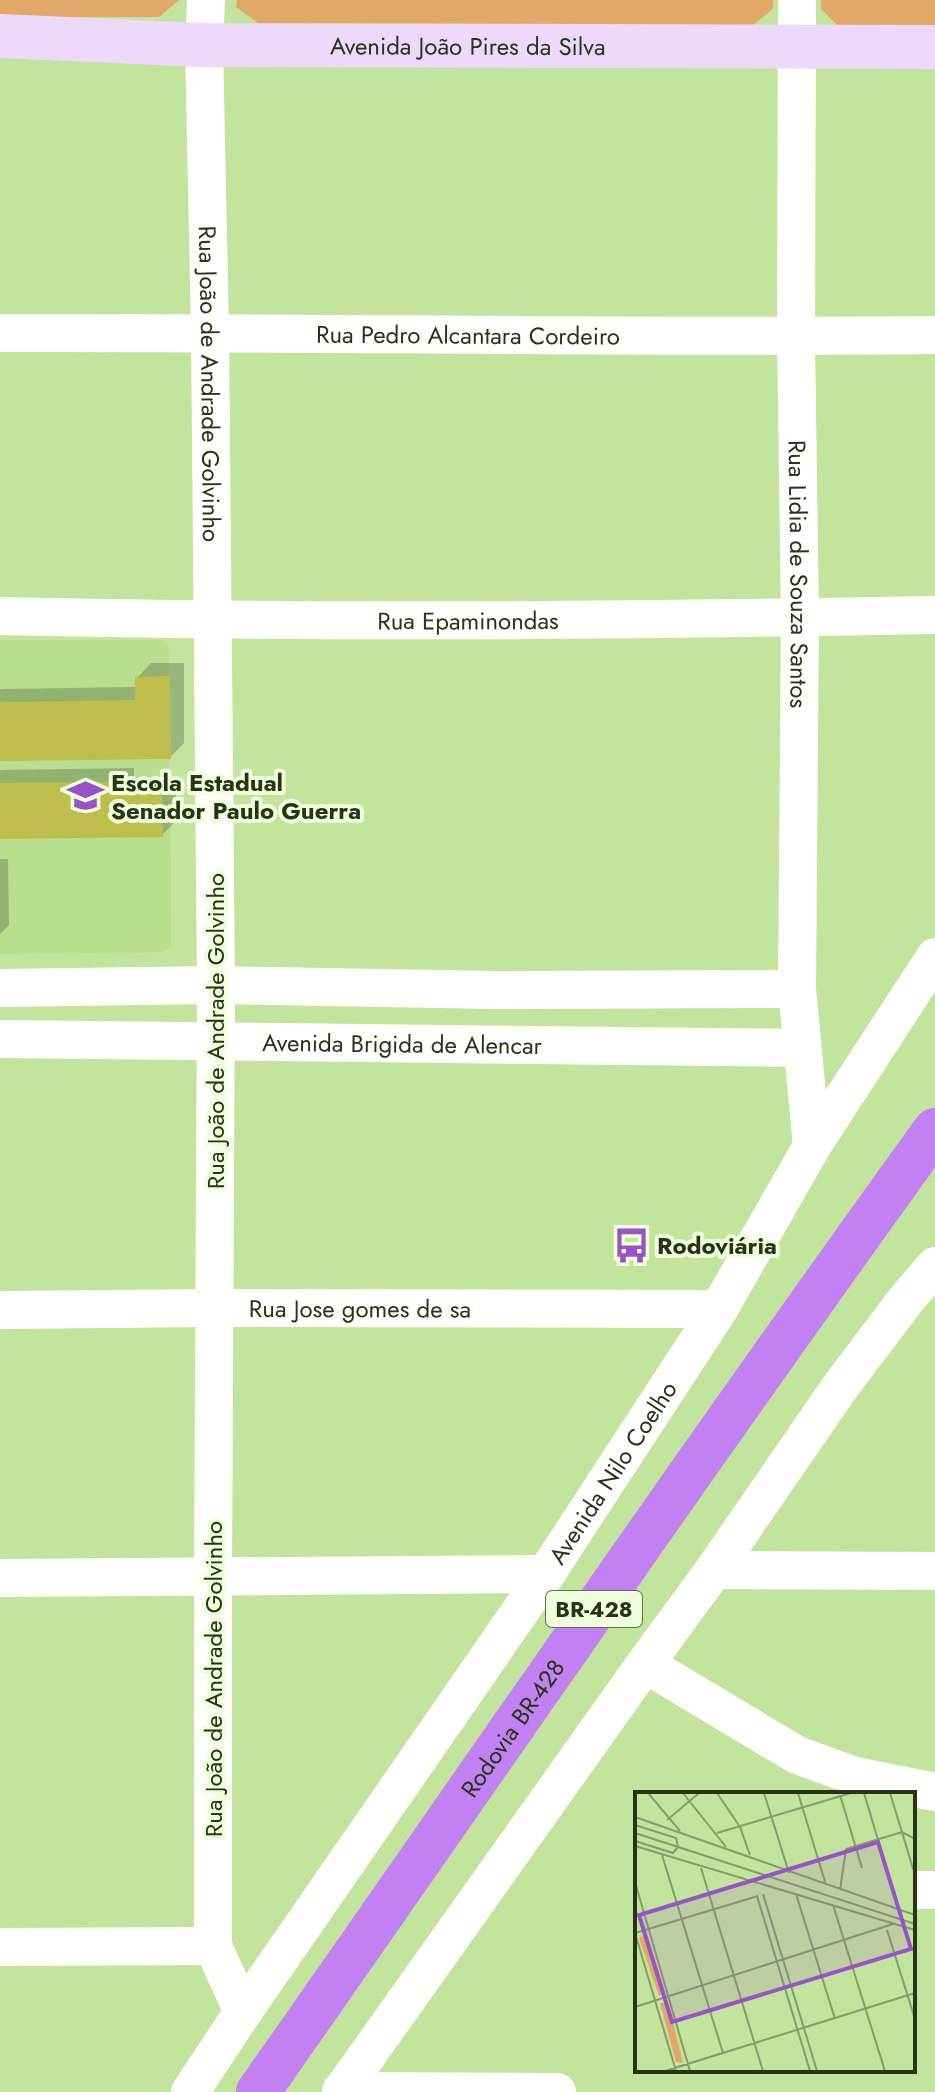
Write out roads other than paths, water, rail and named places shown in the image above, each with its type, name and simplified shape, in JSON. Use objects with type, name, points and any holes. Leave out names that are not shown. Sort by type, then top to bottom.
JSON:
[{"type":"highway","name":"Rodovia BR-428","points":[[258,2092],[624,1565],[935,1130]]},
{"type":"street","name":"Rua João de Andrade Golvinho","points":[[206,0],[204,45],[216,985],[213,1946],[243,2012]]},
{"type":"street","name":"Rua Lidia de Souza Santos","points":[[797,0],[796,337],[800,618],[797,989],[812,1146]]},
{"type":"street","name":"Avenida João Pires da Silva","points":[[0,36],[204,45],[935,47]]},
{"type":"street","name":"Rua Pedro Alcantara Cordeiro","points":[[0,333],[935,335]]},
{"type":"street","name":"Rua Epaminondas","points":[[0,616],[212,621],[935,615]]},
{"type":"street","name":"Avenida Nilo Coelho","points":[[190,2092],[546,1574],[719,1309],[812,1146],[935,957]]},
{"type":"street","points":[[0,988],[216,985],[496,990],[797,989]]},
{"type":"street","points":[[496,990],[497,1044]]},
{"type":"street","name":"Avenida Brigida de Alencar","points":[[0,1039],[802,1048]]},
{"type":"street","points":[[341,2091],[714,1570],[840,1387],[920,1301],[935,1266]]},
{"type":"street","name":"Rua Jose gomes de sa","points":[[0,1310],[719,1309]]},
{"type":"street","points":[[714,1570],[935,1571]]},
{"type":"street","points":[[0,1578],[546,1574]]},
{"type":"street","points":[[645,1664],[797,1755],[855,1776],[935,1792]]},
{"type":"street","points":[[0,1947],[213,1946]]},
{"type":"street","points":[[341,2091],[557,2092]]},
{"type":"place","name":"Escola Estadual Senador Paulo Guerra","points":[[85,796]]},
{"type":"place","name":"Rodoviária","points":[[631,1245]]}]
